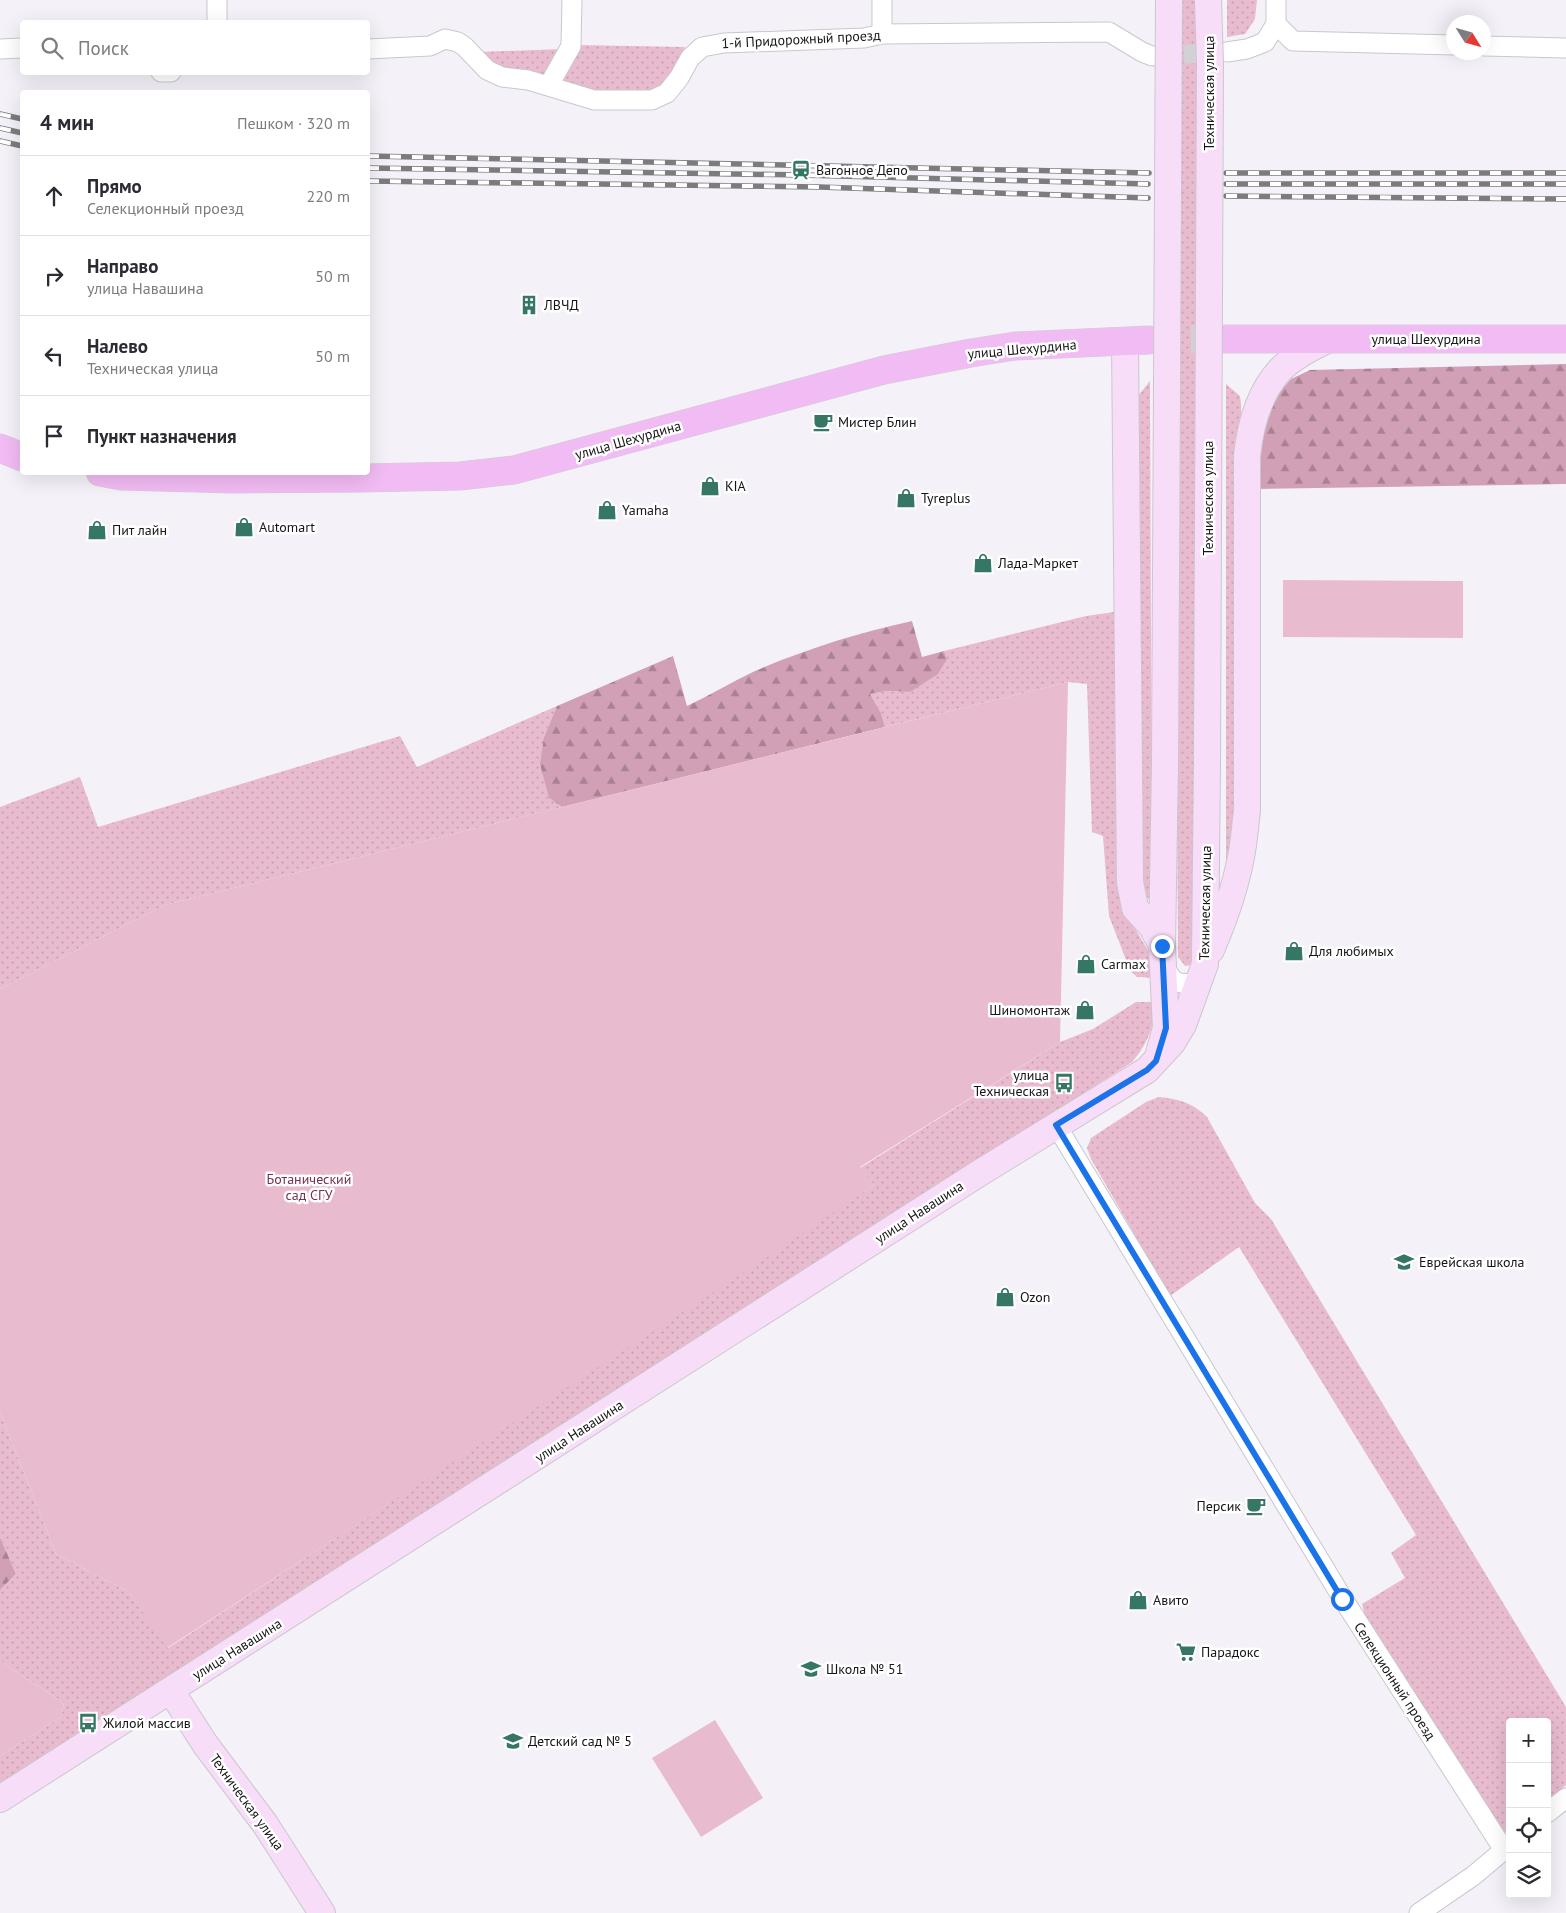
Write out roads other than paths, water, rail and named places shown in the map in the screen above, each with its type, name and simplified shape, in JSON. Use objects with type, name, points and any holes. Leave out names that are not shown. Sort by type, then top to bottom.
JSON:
[{"type":"main road","points":[[1156,1061],[1166,1028],[1163,955],[1169,0]]},
{"type":"main road","name":"Техническая улица","points":[[1156,1061],[1172,1043],[1183,1025],[1204,968],[1207,762],[1208,0]]},
{"type":"main road","points":[[1204,968],[1221,927],[1236,878],[1241,857],[1247,811],[1247,456],[1249,435],[1255,415],[1266,391],[1280,370],[1302,353],[1329,338]]},
{"type":"main road","name":"улица Шехурдина","points":[[1226,339],[1566,339]]},
{"type":"main road","points":[[1137,340],[1130,882],[1135,908],[1152,927],[1163,955]]},
{"type":"main road","name":"улица Шехурдина","points":[[116,475],[233,479],[327,478],[460,476],[514,470],[894,368],[1015,346],[1137,340]]},
{"type":"main road","points":[[0,448],[20,455]]},
{"type":"main road","name":"улица Навашина","points":[[0,1799],[1056,1125],[1147,1070],[1156,1061]]},
{"type":"main road","name":"Техническая улица","points":[[171,1690],[205,1744],[265,1824],[322,1913]]},
{"type":"street","points":[[217,0],[217,20]]},
{"type":"street","points":[[549,85],[571,46],[572,0]]},
{"type":"street","points":[[882,0],[882,34]]},
{"type":"street","points":[[1227,52],[1247,49],[1265,42],[1276,24],[1276,0]]},
{"type":"street","points":[[1276,24],[1293,41],[1446,46]]},
{"type":"street","name":"1-й Придорожный проезд","points":[[370,49],[430,46],[445,39],[458,42],[487,70],[502,77],[549,85],[594,100],[652,100],[667,93],[679,78],[690,58],[702,48],[724,43],[864,38],[882,34],[1109,32],[1152,56]]},
{"type":"street","points":[[1491,46],[1566,48]]},
{"type":"street","points":[[0,49],[20,48]]},
{"type":"street","points":[[1163,955],[1169,977],[1180,984],[1192,984],[1204,968]]},
{"type":"street","name":"Селекционный проезд","points":[[1056,1125],[1342,1599],[1506,1845]]},
{"type":"street","points":[[1551,1810],[1566,1798]]},
{"type":"street","points":[[1419,1913],[1473,1876],[1506,1848]]},
{"type":"tunnel","points":[[1156,56],[1221,52]]},
{"type":"tunnel","points":[[1149,340],[1226,339]]},
{"type":"railway","points":[[0,114],[20,119]]},
{"type":"railway","points":[[0,128],[20,133]]},
{"type":"railway","points":[[0,141],[20,146]]},
{"type":"railway","points":[[370,156],[1149,173]]},
{"type":"railway","points":[[370,168],[801,175],[1148,184]]},
{"type":"railway","points":[[1226,173],[1566,173]]},
{"type":"railway","points":[[370,181],[819,187],[1148,198]]},
{"type":"railway","points":[[1226,184],[1566,184]]},
{"type":"railway","points":[[1226,196],[1566,199]]},
{"type":"place","name":"Вагонное Депо","points":[[801,170]]},
{"type":"place","name":"ЛВЧД","points":[[529,305]]},
{"type":"place","name":"Мистер Блин","points":[[823,422]]},
{"type":"place","name":"KIA","points":[[710,486]]},
{"type":"place","name":"Tyreplus","points":[[906,498]]},
{"type":"place","name":"Yamaha","points":[[607,510]]},
{"type":"place","name":"Automart","points":[[244,527]]},
{"type":"place","name":"Пит лайн","points":[[97,530]]},
{"type":"place","name":"Лада-Маркет","points":[[983,563]]},
{"type":"place","name":"Для любимых","points":[[1294,951]]},
{"type":"place","name":"Carmax","points":[[1086,964]]},
{"type":"place","name":"Шиномонтаж","points":[[1085,1010]]},
{"type":"place","name":"улица Техническая","points":[[1064,1083]]},
{"type":"place","name":"Еврейская школа","points":[[1404,1262]]},
{"type":"place","name":"Ozon","points":[[1005,1297]]},
{"type":"place","name":"Персик","points":[[1256,1506]]},
{"type":"place","name":"Авито","points":[[1138,1600]]},
{"type":"place","name":"Парадокс","points":[[1186,1652]]},
{"type":"place","name":"Школа № 51","points":[[811,1669]]},
{"type":"place","name":"Жилой массив","points":[[88,1723]]},
{"type":"place","name":"Детский сад № 5","points":[[513,1741]]},
{"type":"park label","name":"Ботанический сад СГУ","points":[[309,1188]]}]
